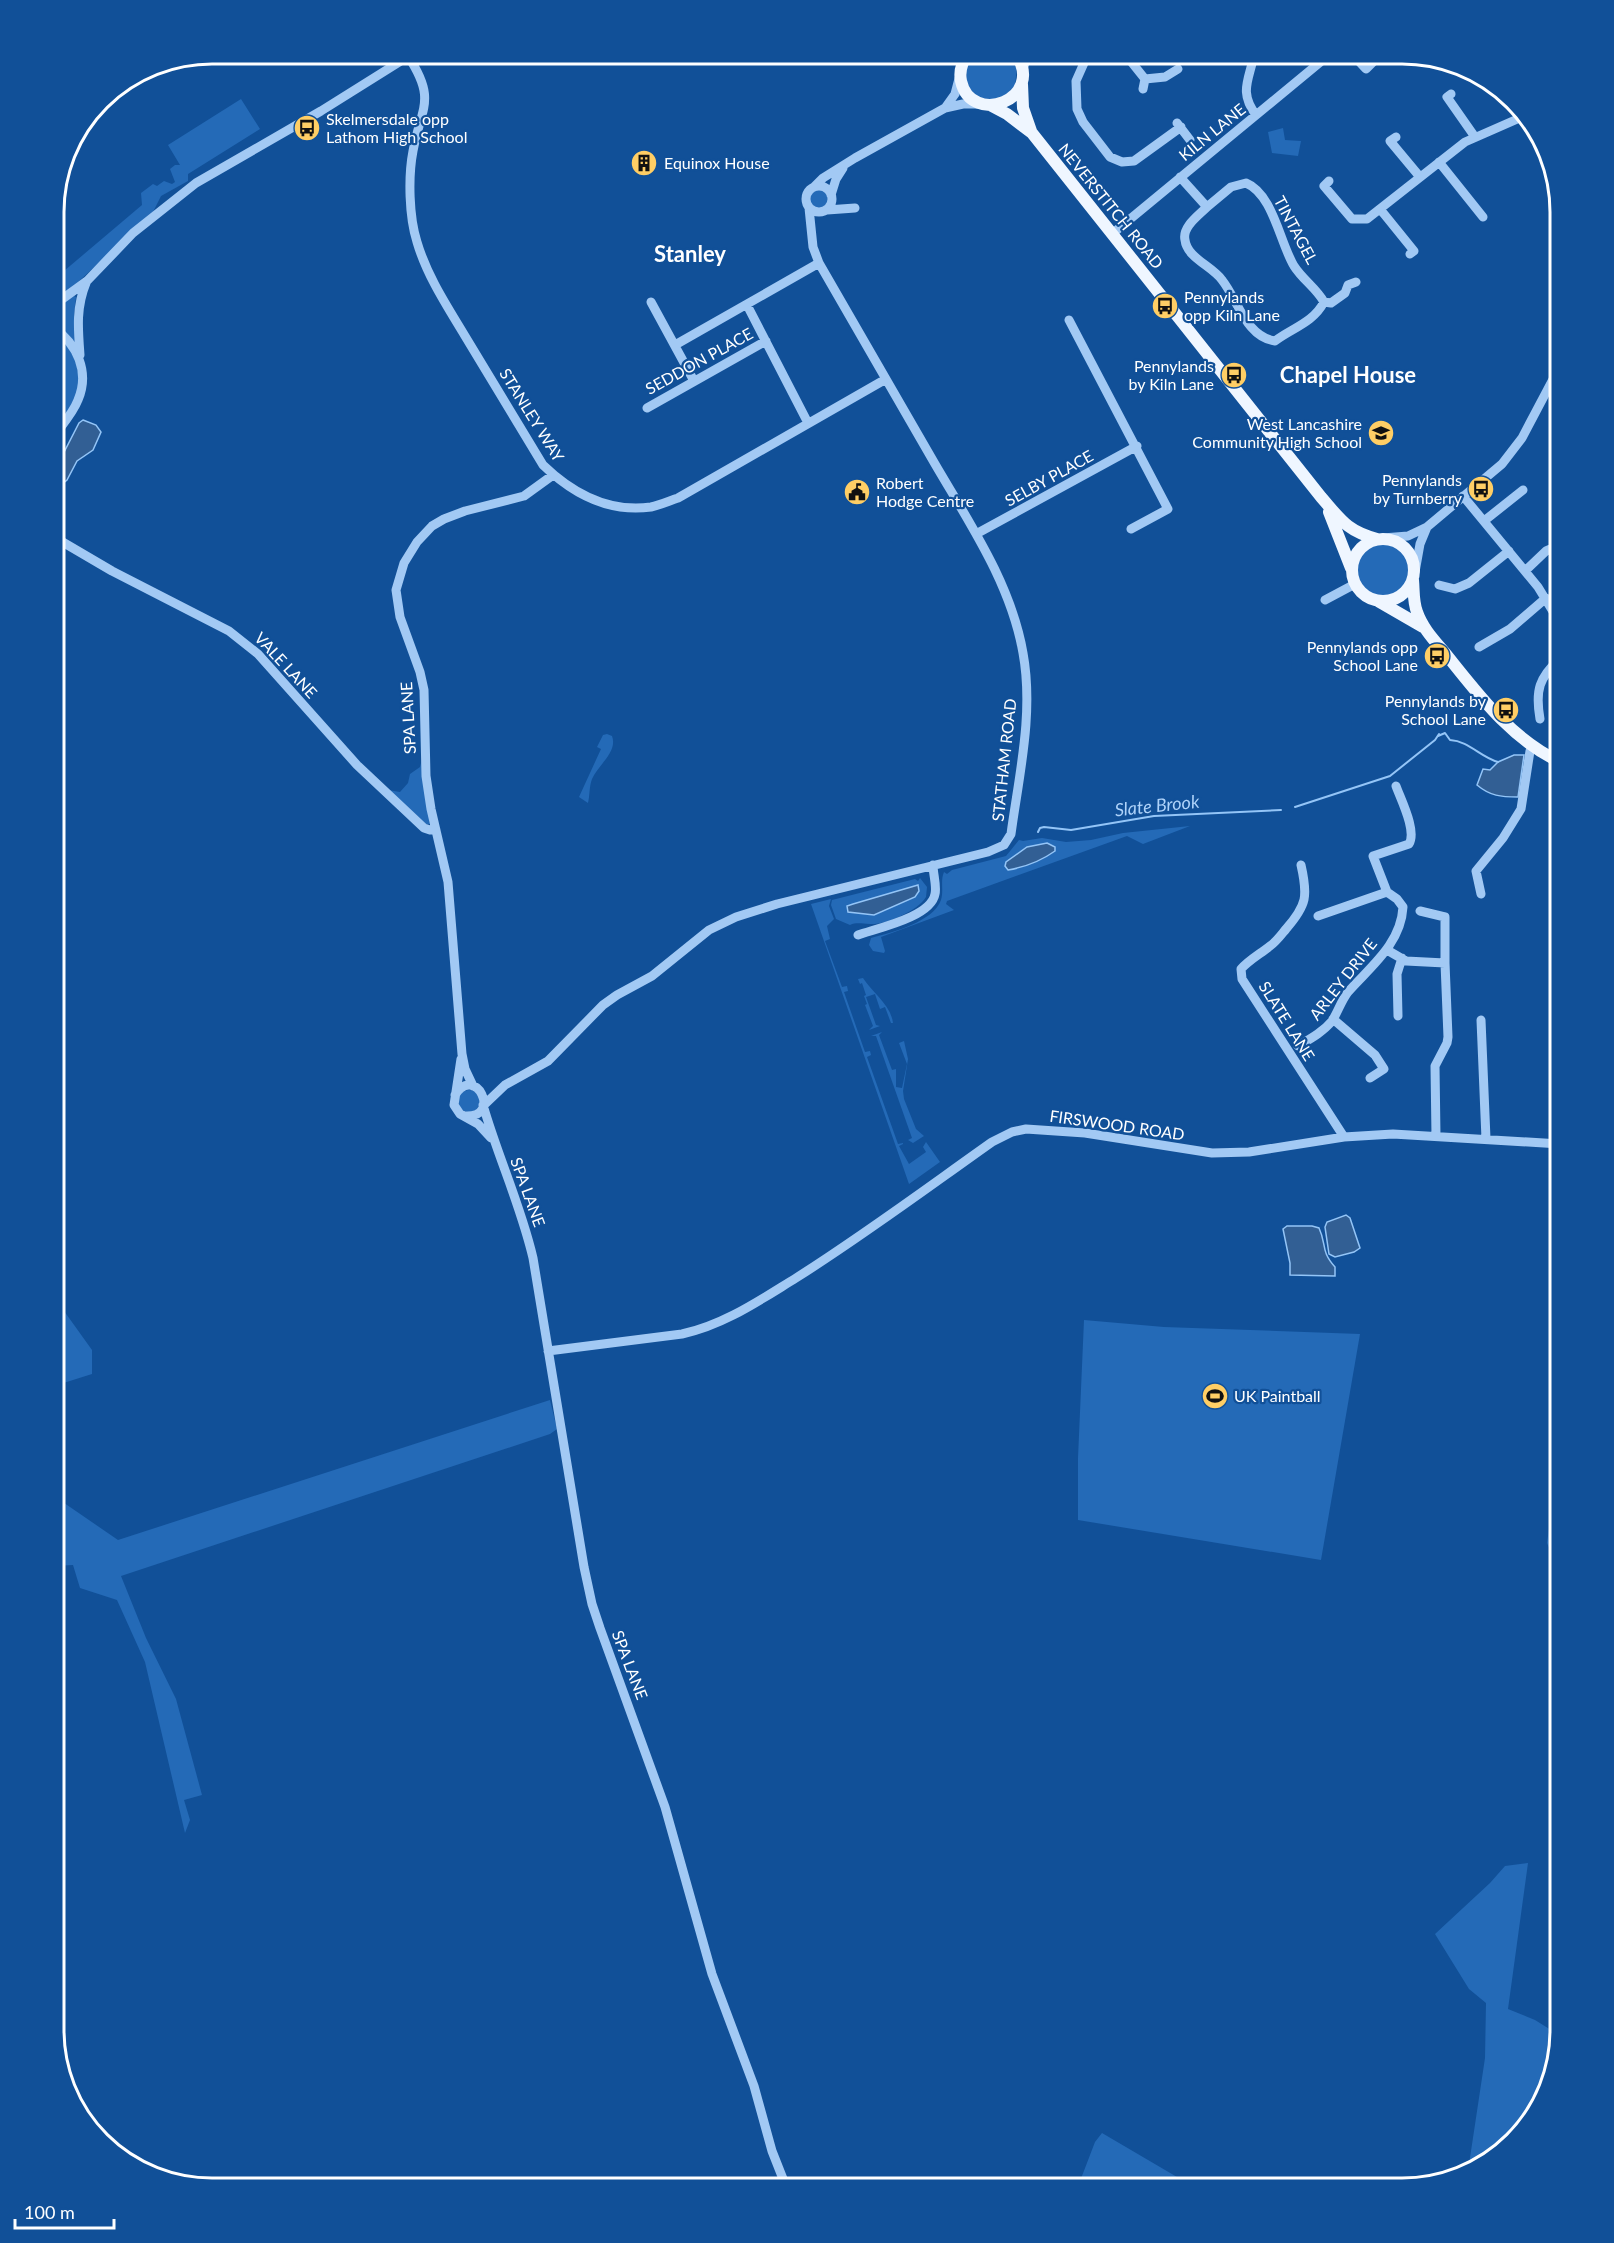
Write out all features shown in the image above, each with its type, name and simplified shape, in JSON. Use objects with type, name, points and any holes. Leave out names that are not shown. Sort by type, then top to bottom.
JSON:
[{"type":"main road","points":[[959,65],[961,71]]},
{"type":"main road","points":[[961,71],[964,65]]},
{"type":"main road","points":[[987,105],[1008,101],[1015,96],[1023,74],[1020,65]]},
{"type":"main road","name":"NEVERSTITCH ROAD","points":[[961,71],[962,85],[967,93],[975,100],[1007,114],[1032,134],[1322,497],[1354,531],[1380,539]]},
{"type":"main road","name":"NEVERSTITCH ROAD","points":[[1023,74],[1023,108],[1032,134]]},
{"type":"main road","name":"NEVERSTITCH ROAD","points":[[1322,497],[1341,538],[1354,578]]},
{"type":"main road","points":[[1426,629],[1360,591],[1354,578],[1353,563],[1362,547],[1380,539],[1393,540],[1409,552],[1414,562],[1415,605],[1426,629],[1504,722],[1527,742],[1550,756]]},
{"type":"main road","points":[[1375,600],[1394,600],[1409,589],[1414,576]]},
{"type":"street","points":[[65,297],[87,281],[133,233],[196,183],[321,111],[395,64]]},
{"type":"street","name":"STANLEY WAY","points":[[415,64],[424,86],[426,101],[410,168],[416,238],[435,285],[543,465],[580,495],[600,502],[627,507],[652,507],[678,498],[886,379]]},
{"type":"street","points":[[1023,74],[1025,65]]},
{"type":"street","points":[[1083,65],[1076,81],[1077,109],[1083,122],[1110,157],[1122,162],[1134,161],[1179,125],[1190,140]]},
{"type":"street","points":[[1132,65],[1144,84],[1165,77],[1178,69]]},
{"type":"street","points":[[1251,65],[1245,86],[1248,100],[1256,115]]},
{"type":"street","name":"KILN LANE","points":[[1112,234],[1317,65]]},
{"type":"street","points":[[945,108],[955,94],[961,71]]},
{"type":"street","points":[[1451,94],[1446,97],[1475,137]]},
{"type":"street","points":[[814,187],[826,188],[832,197],[855,208],[815,212],[809,208],[806,197],[808,191],[823,178],[846,163],[945,108],[963,104],[987,105]]},
{"type":"street","points":[[1329,181],[1324,186],[1352,219],[1367,219],[1465,142],[1516,119]]},
{"type":"street","points":[[1396,137],[1390,141],[1420,177]]},
{"type":"street","points":[[1439,162],[1483,217]]},
{"type":"street","points":[[812,236],[832,197],[836,179],[846,163]]},
{"type":"street","points":[[1180,177],[1207,207]]},
{"type":"street","name":"TINTAGEL","points":[[1324,302],[1314,318],[1275,341],[1265,339],[1254,330],[1241,313],[1222,279],[1192,255],[1184,237],[1187,228],[1231,187],[1246,183],[1255,189],[1269,208],[1294,267],[1314,287],[1324,302],[1331,303],[1345,293],[1348,285],[1356,282]]},
{"type":"street","name":"STATHAM ROAD","points":[[484,1105],[506,1085],[548,1061],[603,1005],[652,976],[709,930],[736,917],[777,904],[988,852],[1004,845],[1011,834],[1026,727],[1026,672],[1017,625],[1009,599],[976,534],[819,263],[813,247],[809,208]]},
{"type":"street","points":[[1380,208],[1414,251],[1410,254]]},
{"type":"street","name":"SEDDON PLACE","points":[[675,345],[819,263]]},
{"type":"street","points":[[65,420],[80,397],[83,378],[78,317],[79,305],[87,281]]},
{"type":"street","points":[[651,302],[694,381]]},
{"type":"street","name":"SEDDON PLACE","points":[[747,305],[808,423]]},
{"type":"street","points":[[1069,320],[1168,509],[1131,529]]},
{"type":"street","points":[[65,338],[72,344],[81,362]]},
{"type":"street","name":"SEDDON PLACE","points":[[647,408],[766,341]]},
{"type":"street","points":[[1380,539],[1408,536],[1426,527],[1509,458],[1550,385]]},
{"type":"street","name":"SELBY PLACE","points":[[976,534],[1137,446]]},
{"type":"street","name":"SPA LANE","points":[[473,1086],[465,1069],[462,1054],[450,900],[426,776],[424,690],[398,608],[396,590],[400,573],[417,542],[438,522],[465,511],[524,496],[537,489],[553,475]]},
{"type":"street","points":[[1484,521],[1523,490]]},
{"type":"street","points":[[1463,496],[1550,605]]},
{"type":"street","points":[[1414,576],[1419,544],[1426,527]]},
{"type":"street","name":"VALE LANE","points":[[65,543],[112,571],[236,635],[258,654],[377,785],[419,824],[430,830],[436,830]]},
{"type":"street","points":[[1525,571],[1550,549]]},
{"type":"street","points":[[1439,585],[1455,589],[1469,583],[1509,551]]},
{"type":"street","points":[[1325,600],[1354,578]]},
{"type":"street","points":[[1479,647],[1510,629],[1546,598]]},
{"type":"street","points":[[1540,719],[1537,695],[1544,674],[1550,668]]},
{"type":"street","points":[[1480,894],[1476,871],[1503,838],[1521,809],[1530,751]]},
{"type":"street","points":[[1318,916],[1386,892],[1373,856],[1409,844],[1412,840],[1412,830],[1396,786]]},
{"type":"street","points":[[858,935],[917,914],[930,906],[936,893],[933,865]]},
{"type":"street","name":"SLATE LANE","points":[[1301,865],[1306,886],[1305,901],[1300,912],[1273,945],[1241,969],[1242,979],[1344,1137]]},
{"type":"street","name":"ARLEY DRIVE","points":[[1298,1047],[1318,1034],[1333,1019],[1346,996],[1387,950],[1398,927],[1403,907],[1397,899],[1386,892]]},
{"type":"street","points":[[1420,911],[1445,917],[1448,1037],[1435,1066],[1436,1136]]},
{"type":"street","points":[[1387,950],[1402,958],[1420,963],[1445,963]]},
{"type":"street","points":[[1398,1016],[1396,974],[1402,958]]},
{"type":"street","points":[[1333,1019],[1375,1054],[1384,1069],[1370,1078]]},
{"type":"street","points":[[1481,1020],[1485,1139]]},
{"type":"street","name":"SPA LANE","points":[[455,1095],[462,1054]]},
{"type":"street","name":"STATHAM ROAD","points":[[473,1086],[506,1085]]},
{"type":"street","points":[[473,1086],[483,1096],[484,1105],[474,1115],[465,1116],[456,1110],[453,1100],[455,1095],[460,1088],[473,1086]]},
{"type":"street","name":"SPA LANE","points":[[484,1105],[493,1141],[529,1239],[592,1604],[662,1796],[712,1974],[754,2086],[772,2151],[783,2178]]},
{"type":"street","name":"SPA LANE","points":[[465,1116],[478,1124],[493,1141]]},
{"type":"street","name":"FIRSWOOD ROAD","points":[[548,1351],[681,1334],[725,1319],[747,1308],[860,1237],[992,1142],[1012,1132],[1026,1129],[1085,1133],[1212,1153],[1249,1152],[1344,1137],[1393,1134],[1550,1143]]},
{"type":"shaded area","points":[[967,65],[1017,66],[1015,86],[1000,100],[978,98],[966,84]]},
{"type":"shaded area","points":[[241,99],[260,129],[188,174],[188,181],[161,196],[152,214],[65,292],[65,270],[142,205],[141,193],[153,184],[157,186],[164,181],[172,184],[175,182],[170,169],[175,165],[180,165],[168,145]]},
{"type":"shaded area","points":[[1283,128],[1285,140],[1301,141],[1298,156],[1272,153],[1268,132]]},
{"type":"shaded area","points":[[819,190],[825,193],[828,199],[825,205],[819,208],[813,205],[810,199],[813,193]]},
{"type":"shaded area","points":[[76,297],[75,342],[65,333],[65,302]]},
{"type":"shaded area","points":[[65,344],[74,359],[78,375],[77,392],[65,415]]},
{"type":"shaded area","points":[[83,420],[96,425],[101,432],[93,450],[77,461],[65,482],[65,450],[79,423]]},
{"type":"shaded area","points":[[1384,542],[1394,544],[1403,550],[1409,559],[1411,569],[1409,579],[1403,588],[1394,594],[1384,596],[1374,594],[1365,588],[1359,579],[1357,569],[1359,559],[1365,550],[1374,544]]},
{"type":"shaded area","points":[[603,735],[612,736],[612,748],[592,779],[588,803],[579,797],[601,749],[597,747]]},
{"type":"shaded area","points":[[423,755],[430,824],[426,824],[388,790],[400,792],[408,783],[410,774],[420,767]]},
{"type":"shaded area","points":[[1514,755],[1524,755],[1518,797],[1496,795],[1486,792],[1477,785],[1483,769],[1490,770],[1498,762]]},
{"type":"shaded area","points":[[1190,826],[1143,844],[1127,836],[947,901],[946,904],[954,910],[881,937],[884,953],[873,951],[869,945],[871,938],[911,925],[937,908],[941,900],[944,872],[947,874],[952,870],[1006,856],[1019,840],[1042,838],[1066,842],[1091,840],[1123,833]]},
{"type":"shaded area","points":[[1047,843],[1055,847],[1055,851],[1044,858],[1014,869],[1008,870],[1005,866],[1006,862],[1027,847]]},
{"type":"shaded area","points":[[920,878],[927,887],[926,897],[916,907],[901,916],[876,924],[850,925],[836,919],[831,905],[832,900],[915,879],[918,881]],"holes":[[[917,886],[915,897],[874,915],[847,906]]]},
{"type":"shaded area","points":[[918,885],[919,891],[915,897],[874,915],[848,912],[847,906]]},
{"type":"shaded area","points":[[831,899],[829,906],[834,919],[827,926],[830,939],[825,941],[842,987],[847,986],[848,991],[844,992],[865,1052],[870,1051],[871,1055],[867,1057],[898,1144],[903,1143],[899,1146],[909,1164],[926,1152],[923,1147],[926,1142],[940,1162],[909,1184],[811,904]]},
{"type":"shaded area","points":[[863,978],[889,1010],[893,1023],[885,1007],[880,1009],[875,994],[866,997],[876,1025],[880,1026],[869,1030],[873,1026],[865,1005],[867,1004],[864,996],[866,995],[858,979]]},
{"type":"shaded area","points":[[882,1032],[879,1035],[892,1070],[896,1069],[896,1087],[902,1088],[907,1064],[899,1043],[904,1041],[908,1059],[904,1099],[916,1129],[924,1136],[913,1143],[908,1140],[912,1138],[876,1036],[871,1036]]},
{"type":"shaded area","points":[[469,1090],[479,1097],[480,1101],[473,1111],[469,1112],[459,1105],[458,1101],[465,1091]]},
{"type":"shaded area","points":[[1346,1215],[1350,1218],[1360,1248],[1335,1257],[1329,1254],[1325,1227],[1327,1222]]},
{"type":"shaded area","points":[[1287,1226],[1319,1228],[1325,1252],[1335,1267],[1335,1276],[1290,1275],[1290,1263],[1283,1229]]},
{"type":"shaded area","points":[[64,1311],[92,1350],[92,1374],[64,1383]]},
{"type":"shaded area","name":"UK Paintball","points":[[1084,1320],[1164,1327],[1360,1334],[1321,1560],[1078,1520],[1078,1458]]},
{"type":"shaded area","points":[[550,1400],[557,1429],[550,1434],[121,1576],[146,1638],[176,1699],[202,1795],[184,1800],[190,1820],[185,1833],[145,1662],[117,1600],[80,1588],[73,1565],[64,1565],[64,1503],[118,1540]]},
{"type":"shaded area","points":[[1550,1522],[1550,1550],[1547,1543]]},
{"type":"shaded area","points":[[1528,1863],[1508,2009],[1535,2020],[1550,2029],[1548,2049],[1538,2087],[1519,2120],[1491,2148],[1469,2162],[1485,2058],[1486,2003],[1469,1989],[1435,1934],[1505,1866]]},
{"type":"shaded area","points":[[1102,2133],[1177,2178],[1081,2178],[1095,2142]]},
{"type":"waterway","points":[[1438,736],[1445,733],[1450,740],[1463,743],[1498,762]]},
{"type":"waterway","name":"Slate Brook","points":[[1295,807],[1390,776],[1435,740],[1439,734]]},
{"type":"waterway","name":"Slate Brook","points":[[1038,832],[1044,827],[1071,830],[1154,816],[1281,810]]},
{"type":"place","name":"Skelmersdale opp Lathom High School","points":[[307,128]]},
{"type":"place","name":"Equinox House","points":[[644,163]]},
{"type":"place","name":"Pennylands opp Kiln Lane","points":[[1165,306]]},
{"type":"place","name":"Pennylands by Kiln Lane","points":[[1234,375]]},
{"type":"place","name":"West Lancashire Community High School","points":[[1381,433]]},
{"type":"place","name":"Pennylands by Turnberry","points":[[1481,489]]},
{"type":"place","name":"Robert Hodge Centre","points":[[857,492]]},
{"type":"place","name":"Pennylands opp School Lane","points":[[1437,656]]},
{"type":"place","name":"Pennylands by School Lane","points":[[1506,710]]},
{"type":"place","name":"UK Paintball","points":[[1215,1396]]},
{"type":"district","name":"Stanley","points":[[690,254]]},
{"type":"district","name":"Chapel House","points":[[1348,375]]}]
